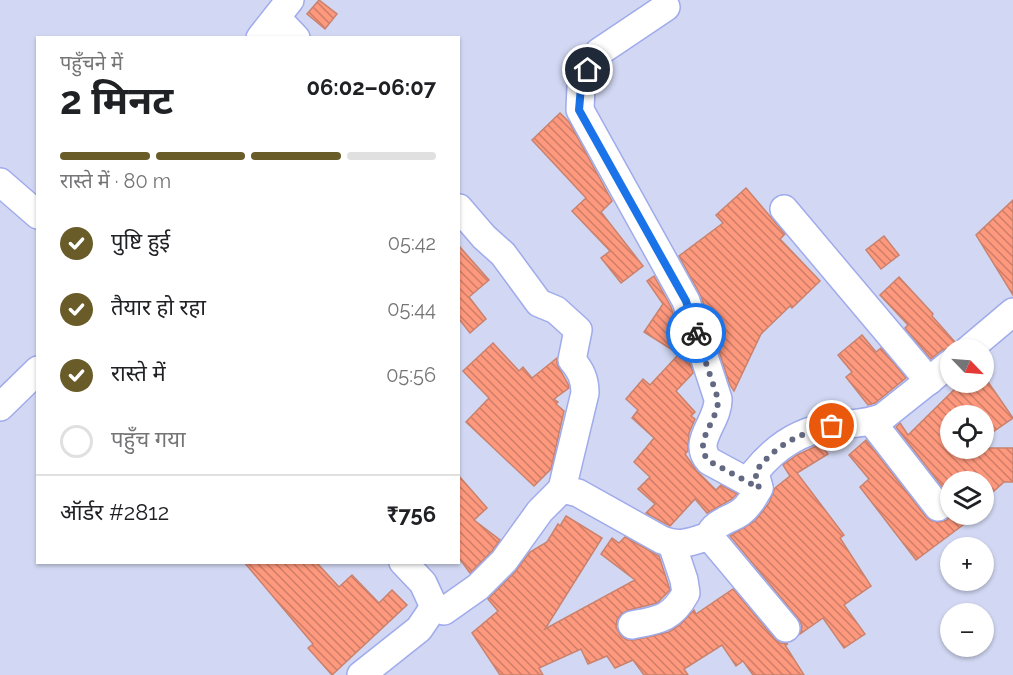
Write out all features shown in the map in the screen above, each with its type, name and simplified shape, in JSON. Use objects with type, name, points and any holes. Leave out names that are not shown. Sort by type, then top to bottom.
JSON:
[{"type":"street","points":[[666,7],[599,52],[581,87],[579,110],[686,301],[718,399],[718,407],[702,447],[703,454],[709,461],[759,488]]},
{"type":"street","points":[[275,19],[294,36]]},
{"type":"street","points":[[0,182],[36,213]]},
{"type":"street","points":[[406,564],[423,583],[434,607],[444,610],[478,587],[504,561],[540,511],[562,489],[585,393],[585,381],[581,371],[572,360],[578,330],[556,310],[539,303],[503,254],[484,237],[460,209]]},
{"type":"street","points":[[784,209],[929,381]]},
{"type":"street","points":[[981,339],[1013,312]]},
{"type":"street","points":[[0,407],[36,372]]},
{"type":"street","points":[[562,489],[578,493],[672,544],[684,544],[709,536],[722,521],[740,513],[750,504],[759,488],[755,472],[765,459],[797,436],[832,426],[872,422],[883,417],[940,372]]},
{"type":"street","points":[[872,422],[938,507]]},
{"type":"street","points":[[709,536],[786,628]]},
{"type":"street","points":[[632,625],[660,619],[672,613],[686,593],[672,544]]},
{"type":"street","points":[[361,675],[419,629],[434,607]]},
{"type":"building","points":[[319,0],[337,14],[325,29],[307,14]]},
{"type":"building","points":[[560,113],[569,122],[612,201],[601,212],[643,266],[621,283],[601,258],[610,251],[572,211],[586,198],[532,140]]},
{"type":"building","points":[[746,188],[785,234],[780,239],[820,281],[761,334],[734,391],[730,385],[701,296],[679,256],[723,223],[716,215]]},
{"type":"building","points":[[1013,200],[1013,295],[976,235]]},
{"type":"building","points":[[884,236],[899,255],[881,269],[866,250]]},
{"type":"building","points":[[460,247],[489,280],[469,297],[486,319],[470,333],[460,320]]},
{"type":"building","points":[[654,276],[671,307],[693,373],[676,391],[695,412],[691,416],[695,419],[689,433],[688,451],[685,454],[696,470],[716,490],[721,485],[737,494],[707,513],[695,499],[670,526],[646,513],[655,504],[638,489],[650,477],[634,462],[654,438],[632,418],[638,410],[626,399],[643,379],[650,385],[679,354],[644,332],[663,304],[647,281]]},
{"type":"building","points":[[899,277],[952,339],[940,339],[940,352],[931,359],[905,328],[908,325],[880,295]]},
{"type":"building","points":[[862,335],[876,352],[881,348],[906,378],[875,403],[868,405],[846,377],[852,372],[838,355]]},
{"type":"building","points":[[493,343],[519,371],[523,367],[532,378],[557,358],[557,364],[568,384],[569,388],[554,399],[564,411],[551,469],[534,486],[466,422],[489,398],[463,371]]},
{"type":"building","points":[[994,390],[1013,418],[994,431],[994,405],[940,405],[940,459],[994,459],[994,448],[1013,448],[1013,482],[1004,482],[994,491],[994,471],[940,471],[940,484],[896,427],[900,423],[908,435],[951,393],[994,393]]},
{"type":"building","points":[[866,440],[926,517],[940,522],[940,525],[963,525],[947,537],[940,537],[940,542],[916,560],[860,487],[869,479],[849,455]]},
{"type":"building","points":[[821,444],[828,454],[797,473],[844,535],[840,538],[871,586],[844,605],[865,634],[844,648],[823,618],[800,634],[802,626],[798,618],[730,536],[755,521],[769,503],[775,488],[790,476],[783,465],[797,455]]},
{"type":"building","points":[[460,477],[487,508],[474,520],[500,540],[470,573],[460,559]]},
{"type":"building","points":[[566,516],[602,538],[545,629],[635,580],[601,554],[612,538],[619,543],[625,537],[659,556],[670,590],[657,603],[621,614],[616,627],[621,636],[627,640],[635,640],[669,632],[680,625],[694,610],[696,614],[733,589],[774,638],[780,643],[788,644],[785,645],[804,675],[753,675],[743,661],[736,666],[722,645],[684,669],[688,675],[644,675],[633,660],[615,668],[607,656],[588,664],[581,649],[539,668],[543,675],[500,675],[472,633],[498,611],[488,599],[515,572],[530,552],[547,542]]},
{"type":"building","points":[[246,564],[318,564],[339,587],[352,575],[379,603],[392,590],[407,605],[332,675],[308,648],[313,644]]},
{"type":"way so far","points":[[696,333],[718,399],[718,407],[702,447],[703,454],[709,461],[759,488],[755,472],[765,459],[797,436],[832,426]]},
{"type":"route","points":[[588,70],[581,87],[579,110],[686,301],[696,333]]}]
